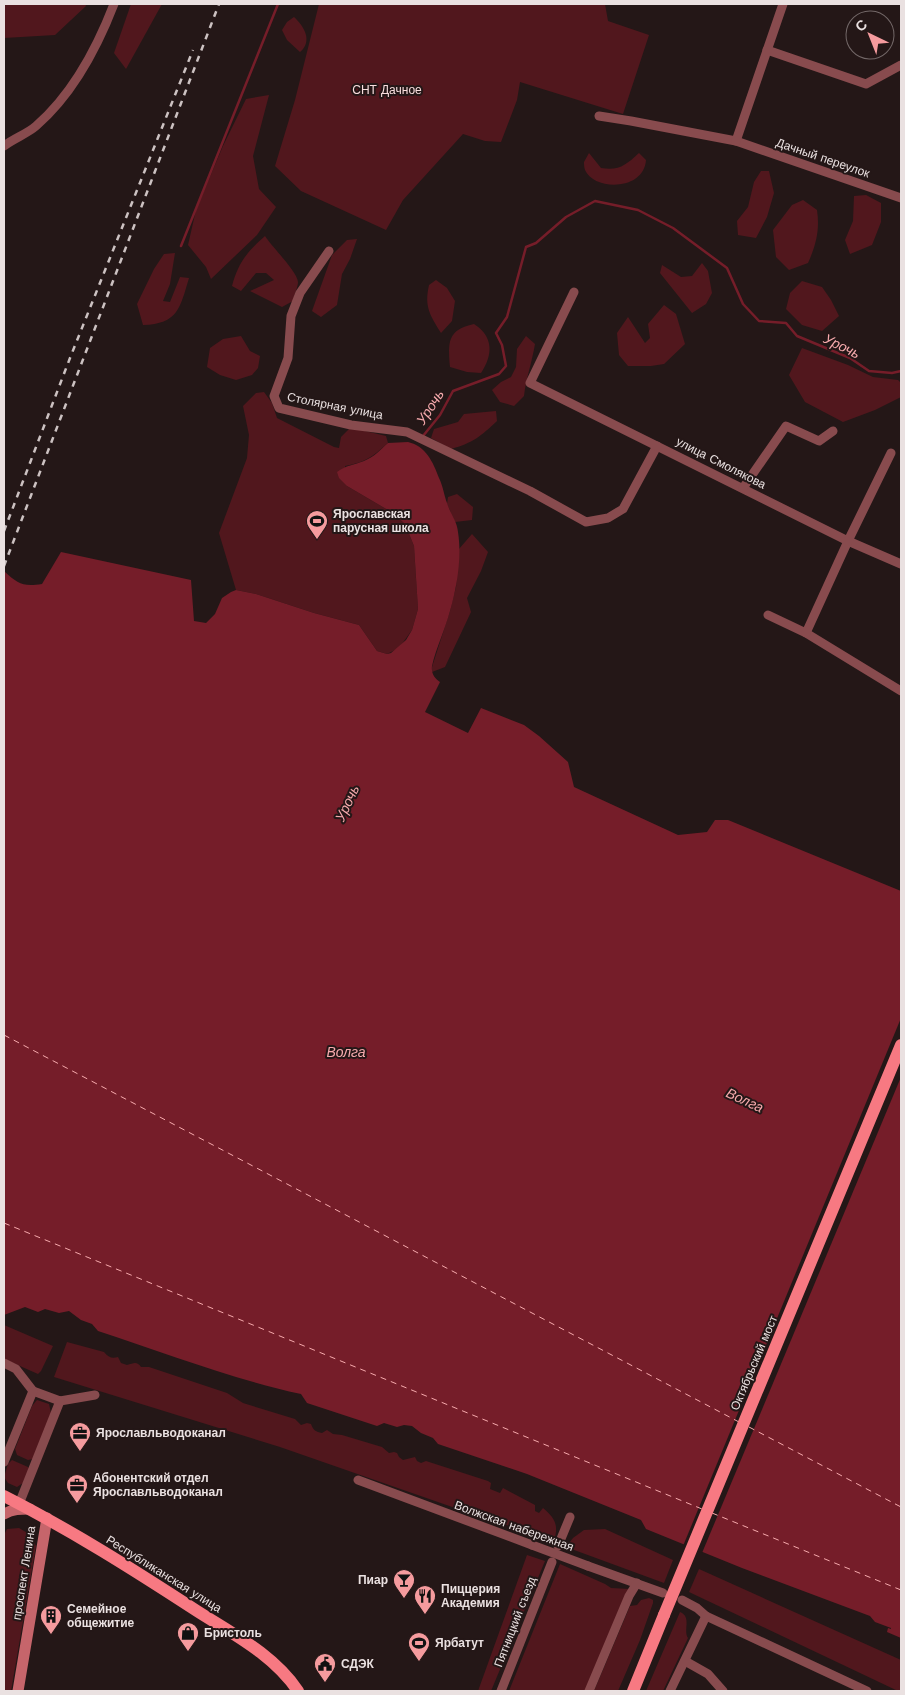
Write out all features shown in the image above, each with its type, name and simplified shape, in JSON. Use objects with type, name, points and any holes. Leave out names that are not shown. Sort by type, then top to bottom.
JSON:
[{"type":"main road","name":"Октябрьский мост","points":[[632,1691],[901,1045]]},
{"type":"main road","name":"Республиканская улица","points":[[4,1496],[47,1518],[147,1578],[253,1647],[283,1672],[298,1691]]},
{"type":"main road","name":"проспект Ленина","points":[[4,1514],[24,1506]]},
{"type":"main road","name":"проспект Ленина","points":[[18,1691],[47,1518]]},
{"type":"street","points":[[4,146],[35,127],[66,96],[103,34],[114,4]]},
{"type":"street","points":[[736,141],[783,4]]},
{"type":"street","points":[[767,50],[866,84],[901,65]]},
{"type":"street","name":"Дачный переулок","points":[[600,116],[736,141],[901,198]]},
{"type":"street","name":"Столярная улица","points":[[329,251],[300,293],[291,316],[288,358],[274,396],[279,408],[352,425],[407,432],[530,491],[586,522],[608,518],[623,509],[657,446]]},
{"type":"street","name":"улица Смолякова","points":[[574,292],[530,382],[848,541],[901,564]]},
{"type":"street","points":[[743,488],[786,426],[819,441],[833,431]]},
{"type":"street","points":[[806,633],[848,541],[892,452]]},
{"type":"street","points":[[768,615],[806,633],[901,691]]},
{"type":"street","points":[[4,1363],[16,1369],[33,1392],[60,1401],[95,1395]]},
{"type":"street","points":[[4,1462],[33,1392]]},
{"type":"street","points":[[24,1506],[34,1466],[60,1401]]},
{"type":"street","name":"Волжская набережная","points":[[358,1480],[663,1593]]},
{"type":"street","points":[[558,1546],[570,1517]]},
{"type":"street","name":"Пятницкий съезд","points":[[502,1691],[552,1562]]},
{"type":"street","points":[[589,1691],[629,1596],[637,1583]]},
{"type":"street","points":[[682,1600],[698,1608],[706,1616],[867,1691]]},
{"type":"street","points":[[670,1691],[706,1616]]},
{"type":"street","points":[[685,1660],[708,1674],[723,1691]]},
{"type":"green space","points":[[4,4],[85,4],[86,6],[55,35],[4,38]]},
{"type":"green space","points":[[131,4],[162,4],[126,69],[114,53]]},
{"type":"green space","name":"СНТ Дачное","points":[[319,4],[605,4],[608,21],[649,35],[623,114],[520,82],[517,100],[501,142],[485,141],[463,134],[403,200],[386,230],[301,191],[275,166],[295,100]]},
{"type":"green space","points":[[294,17],[306,34],[306,43],[300,52],[287,40],[282,30],[287,22]]},
{"type":"green space","points":[[269,95],[253,156],[259,189],[276,207],[257,235],[211,279],[206,267],[188,245],[196,210],[223,146],[246,99]]},
{"type":"green space","points":[[589,153],[601,168],[607,169],[622,166],[639,153],[646,160],[643,170],[637,178],[618,185],[608,184],[598,182],[590,177],[585,170],[584,162]]},
{"type":"green space","points":[[761,171],[769,171],[774,193],[767,217],[756,238],[738,235],[737,221],[748,207],[754,182]]},
{"type":"green space","points":[[866,195],[881,203],[881,222],[872,245],[850,254],[845,240],[853,221],[854,196]]},
{"type":"green space","points":[[803,200],[817,210],[817,237],[808,263],[789,270],[776,257],[773,230],[792,205]]},
{"type":"green space","points":[[265,236],[297,277],[298,282],[293,301],[282,307],[250,291],[274,280],[266,273],[256,273],[241,291],[232,286],[244,258]]},
{"type":"green space","points":[[357,239],[342,274],[337,305],[321,317],[312,311],[332,255],[347,240]]},
{"type":"green space","points":[[175,253],[170,284],[163,301],[170,302],[180,277],[189,278],[180,306],[171,318],[155,324],[143,325],[137,304],[154,269],[164,254]]},
{"type":"green space","points":[[702,263],[708,271],[712,293],[706,304],[692,313],[660,273],[662,265],[681,277],[692,276]]},
{"type":"green space","points":[[436,280],[447,288],[455,301],[452,321],[441,333],[431,316],[427,299],[429,285]]},
{"type":"green space","points":[[802,281],[822,287],[839,316],[822,331],[802,325],[786,309],[790,293]]},
{"type":"green space","points":[[664,305],[676,314],[685,344],[664,364],[628,366],[619,355],[617,333],[628,317],[645,343],[650,338],[648,324]]},
{"type":"green space","points":[[474,324],[481,329],[490,347],[488,360],[481,373],[467,372],[450,367],[449,351],[451,338],[459,330]]},
{"type":"green space","points":[[241,336],[250,351],[260,356],[258,368],[252,375],[236,380],[220,375],[207,367],[210,348],[223,339]]},
{"type":"green space","points":[[526,336],[535,344],[524,396],[514,406],[500,402],[492,390],[501,382],[511,377],[516,367],[517,349]]},
{"type":"green space","points":[[802,348],[848,365],[873,377],[898,380],[901,383],[901,397],[875,410],[843,422],[805,402],[789,375]]},
{"type":"green space","name":"Ярославская парусная школа","points":[[264,392],[272,403],[277,418],[334,447],[339,448],[341,437],[349,429],[386,436],[388,443],[373,455],[364,461],[345,466],[347,486],[393,513],[405,524],[414,546],[418,609],[412,630],[399,648],[387,654],[377,651],[359,625],[256,594],[236,590],[219,533],[247,458],[249,435],[243,406],[256,393]]},
{"type":"green space","points":[[496,411],[497,421],[481,435],[465,444],[451,449],[431,438],[434,429],[458,422],[464,414]]},
{"type":"green space","points":[[457,494],[473,507],[472,520],[455,522],[447,504],[448,497]]},
{"type":"green space","points":[[472,534],[488,552],[481,571],[467,598],[471,612],[445,667],[432,672],[456,587],[459,549]]},
{"type":"green space","points":[[4,1325],[53,1346],[38,1374],[4,1359]]},
{"type":"green space","points":[[67,1342],[104,1352],[110,1357],[118,1357],[121,1363],[127,1365],[137,1363],[141,1367],[149,1367],[227,1393],[243,1403],[295,1419],[301,1425],[311,1424],[318,1432],[322,1433],[327,1430],[333,1434],[382,1447],[389,1453],[397,1453],[403,1460],[415,1457],[421,1463],[426,1461],[488,1481],[491,1483],[490,1489],[500,1493],[503,1488],[535,1505],[535,1511],[539,1513],[543,1508],[555,1522],[554,1541],[280,1447],[54,1377]]},
{"type":"green space","points":[[37,1400],[49,1404],[51,1413],[33,1459],[28,1460],[17,1455],[15,1449],[32,1406]]},
{"type":"green space","points":[[12,1460],[29,1469],[23,1483],[17,1487],[8,1483],[4,1477],[8,1464]]},
{"type":"green space","points":[[19,1528],[29,1534],[36,1546],[11,1691],[4,1691],[4,1535],[7,1529]]},
{"type":"green space","points":[[605,1529],[673,1560],[664,1583],[566,1547],[573,1538],[584,1530]]},
{"type":"green space","points":[[527,1555],[545,1561],[491,1691],[478,1691]]},
{"type":"green space","points":[[560,1564],[611,1588],[630,1589],[585,1691],[509,1691]]},
{"type":"green space","points":[[699,1569],[901,1660],[901,1691],[689,1592]]},
{"type":"green space","points":[[649,1598],[653,1600],[653,1603],[640,1640],[618,1691],[594,1691],[630,1606],[637,1605],[641,1600]]},
{"type":"green space","points":[[680,1612],[686,1617],[688,1638],[663,1691],[646,1691]]},
{"type":"water","name":"Волга","points":[[408,442],[420,447],[434,466],[456,524],[459,542],[459,562],[455,592],[432,666],[434,676],[440,682],[425,712],[468,733],[481,708],[524,725],[568,762],[574,787],[678,835],[707,832],[715,820],[728,820],[901,891],[901,1638],[887,1632],[888,1628],[891,1628],[875,1622],[870,1616],[742,1568],[646,1529],[641,1520],[527,1474],[438,1444],[433,1438],[421,1433],[412,1426],[404,1425],[397,1427],[384,1423],[377,1426],[307,1403],[301,1394],[224,1373],[98,1331],[92,1324],[81,1320],[69,1311],[59,1313],[45,1309],[38,1312],[25,1307],[4,1315],[4,571],[21,584],[42,584],[61,552],[191,580],[194,621],[206,623],[215,614],[222,598],[236,590],[256,594],[359,625],[377,651],[387,654],[391,653],[406,640],[412,630],[418,609],[414,546],[405,524],[393,513],[347,486],[339,478],[337,472],[347,466],[368,459],[388,443]]},
{"type":"pier","points":[[901,1018],[901,1077],[702,1553],[683,1546]]},
{"type":"waterway","points":[[181,246],[278,4]]},
{"type":"waterway","name":"Урочь","points":[[423,436],[440,415],[453,391],[499,374],[506,366],[502,345],[496,333],[507,317],[526,247],[536,243],[566,217],[595,201],[638,210],[673,228],[727,268],[743,304],[759,321],[786,323],[797,336],[850,358],[869,371],[892,373],[901,371]]},
{"type":"ferry route","points":[[4,1035],[739,1422]]},
{"type":"ferry route","points":[[4,1223],[702,1509]]},
{"type":"ferry route","points":[[749,1427],[901,1507]]},
{"type":"ferry route","points":[[712,1513],[901,1590]]},
{"type":"railway","points":[[4,566],[219,4]]},
{"type":"railway","points":[[4,531],[70,358],[193,50]]},
{"type":"place","name":"Ярославская парусная школа","points":[[317,540]]},
{"type":"place","name":"Ярославльводоканал","points":[[80,1452]]},
{"type":"place","name":"Абонентский отдел Ярославльводоканал","points":[[77,1504]]},
{"type":"place","name":"Пиар","points":[[404,1599]]},
{"type":"place","name":"Пиццерия Академия","points":[[425,1615]]},
{"type":"place","name":"Семейное общежитие","points":[[51,1635]]},
{"type":"place","name":"Бристоль","points":[[188,1652]]},
{"type":"place","name":"Ярбатут","points":[[419,1662]]},
{"type":"place","name":"СДЭК","points":[[325,1683]]}]
